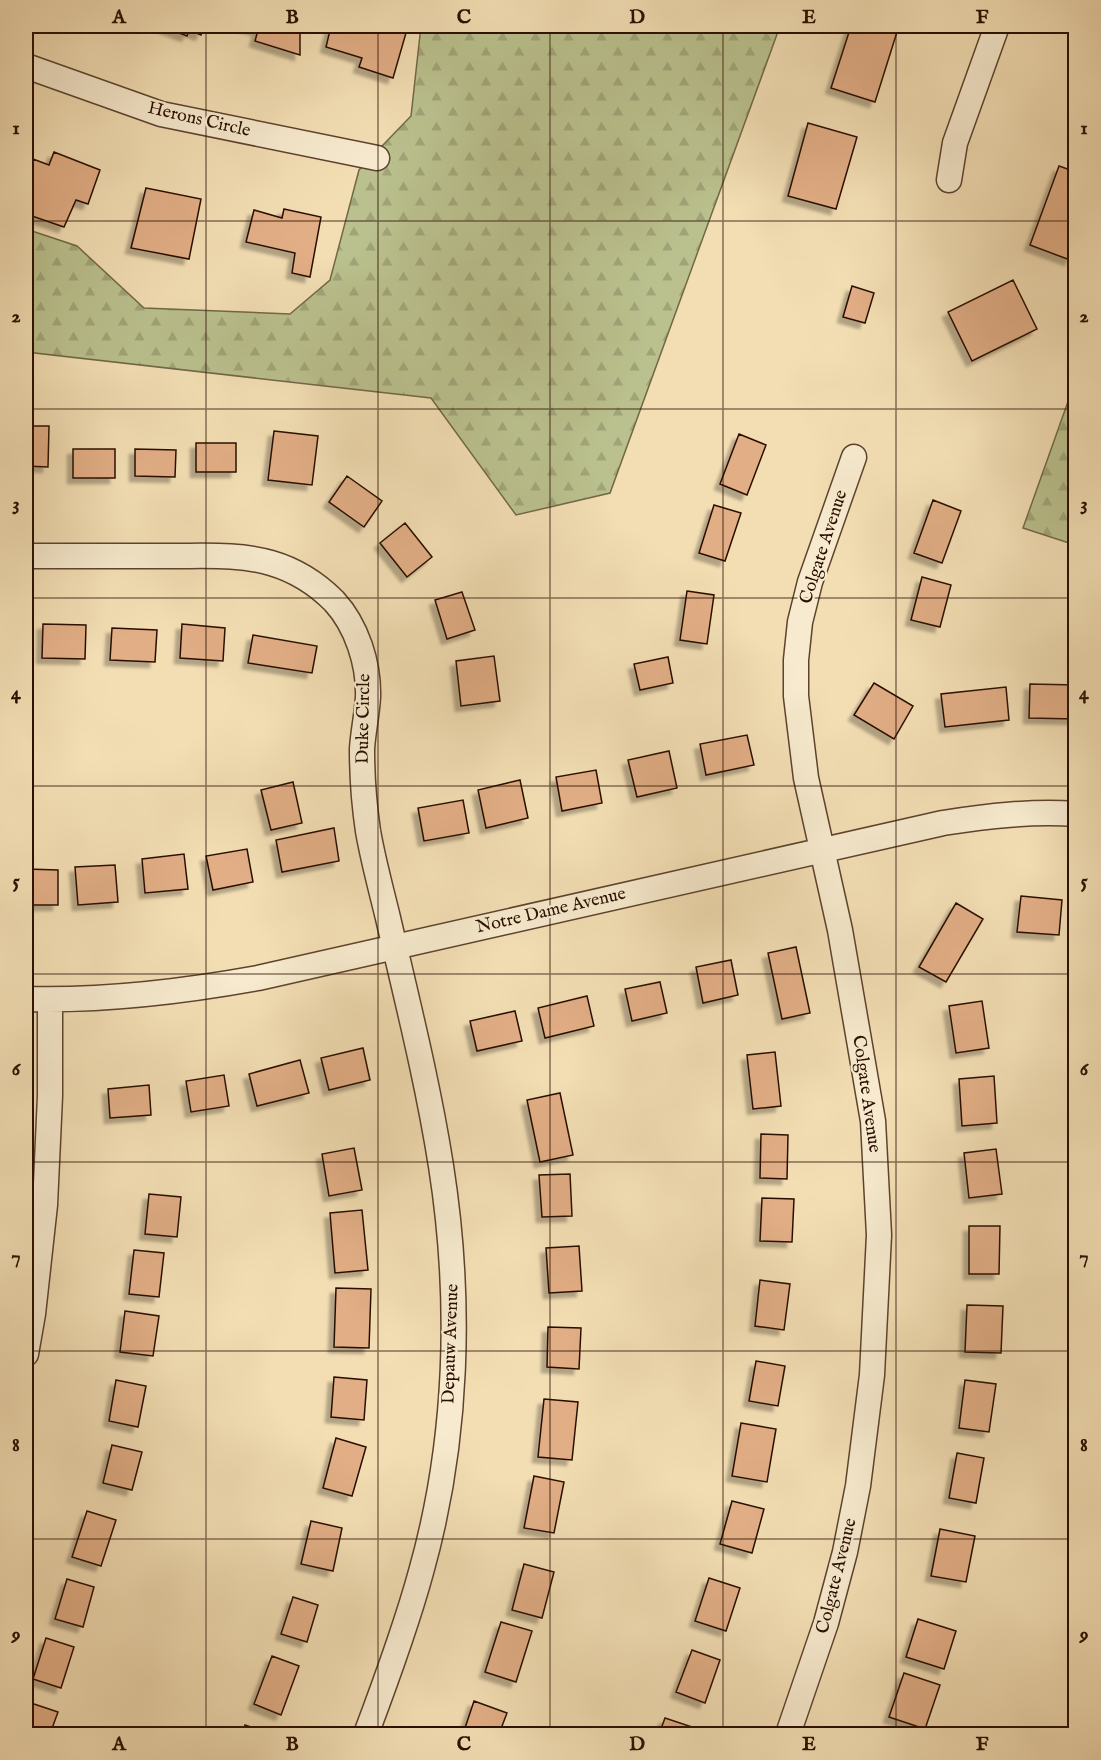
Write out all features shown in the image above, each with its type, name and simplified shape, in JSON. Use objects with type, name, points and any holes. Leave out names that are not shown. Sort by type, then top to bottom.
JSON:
[{"type":"street","points":[[949,180],[955,143],[997,26]]},
{"type":"street","name":"Herons Circle","points":[[26,66],[161,114],[377,158]]},
{"type":"street","name":"Colgate Avenue","points":[[788,1734],[826,1623],[845,1552],[858,1486],[872,1375],[879,1235],[873,1121],[852,993],[806,778],[799,736],[796,696],[796,660],[800,622],[810,582],[854,457]]},
{"type":"street","name":"Duke Circle","points":[[26,556],[196,556],[268,562],[295,572],[313,583],[335,603],[352,626],[365,665],[368,702],[362,746],[362,782],[369,834],[394,946]]},
{"type":"street","name":"Notre Dame Avenue","points":[[26,999],[103,998],[196,989],[258,978],[943,823],[990,816],[1047,812],[1076,814]]},
{"type":"street","name":"Depauw Avenue","points":[[366,1734],[403,1634],[422,1569],[438,1497],[445,1451],[453,1359],[452,1247],[441,1165],[394,946]]},
{"type":"street","points":[[26,1354],[33,1314],[45,1205],[50,1096],[50,1000]]},
{"type":"green space","points":[[421,26],[780,26],[610,493],[516,515],[431,398],[26,352],[26,229],[77,246],[144,308],[290,314],[330,280],[359,170],[411,116]]},
{"type":"green space","points":[[1075,382],[1075,545],[1023,528]]},
{"type":"building","points":[[161,26],[204,26],[201,35],[189,30],[187,36]]},
{"type":"building","points":[[243,26],[300,26],[300,55],[255,41],[258,30]]},
{"type":"building","points":[[331,26],[408,26],[393,78],[359,67],[362,58],[326,47]]},
{"type":"building","points":[[851,26],[876,26],[897,32],[875,102],[831,88]]},
{"type":"building","points":[[808,123],[857,137],[836,209],[788,196]]},
{"type":"building","points":[[54,152],[100,170],[88,204],[76,200],[64,227],[26,214],[26,181],[33,159],[49,165]]},
{"type":"building","points":[[1059,166],[1076,172],[1076,245],[1070,260],[1030,245]]},
{"type":"building","points":[[146,188],[201,199],[189,259],[131,248]]},
{"type":"building","points":[[284,209],[321,217],[310,277],[292,273],[295,253],[246,242],[254,210],[282,218]]},
{"type":"building","points":[[1013,280],[1037,329],[972,361],[948,312]]},
{"type":"building","points":[[852,286],[874,293],[865,323],[843,317]]},
{"type":"building","points":[[26,426],[49,426],[48,467],[26,466]]},
{"type":"building","points":[[274,431],[318,436],[312,485],[268,480]]},
{"type":"building","points":[[739,434],[766,445],[747,495],[720,484]]},
{"type":"building","points":[[196,443],[236,443],[236,472],[196,472]]},
{"type":"building","points":[[73,449],[115,449],[115,478],[73,478]]},
{"type":"building","points":[[135,449],[176,450],[175,477],[135,476]]},
{"type":"building","points":[[347,476],[382,501],[364,527],[329,502]]},
{"type":"building","points":[[933,500],[961,511],[942,563],[914,553]]},
{"type":"building","points":[[714,505],[741,513],[725,561],[699,553]]},
{"type":"building","points":[[405,523],[432,557],[407,577],[380,543]]},
{"type":"building","points":[[922,577],[951,585],[940,627],[911,620]]},
{"type":"building","points":[[687,591],[714,595],[707,644],[680,640]]},
{"type":"building","points":[[462,592],[475,630],[447,639],[435,600]]},
{"type":"building","points":[[43,624],[86,625],[85,659],[42,658]]},
{"type":"building","points":[[182,624],[225,628],[223,661],[180,658]]},
{"type":"building","points":[[112,628],[157,630],[155,662],[110,660]]},
{"type":"building","points":[[253,635],[317,646],[312,673],[248,663]]},
{"type":"building","points":[[494,656],[500,701],[461,706],[456,661]]},
{"type":"building","points":[[668,657],[673,683],[640,690],[634,664]]},
{"type":"building","points":[[874,683],[913,706],[894,739],[854,715]]},
{"type":"building","points":[[1030,684],[1076,685],[1076,719],[1029,718]]},
{"type":"building","points":[[1006,687],[1009,720],[945,727],[941,694]]},
{"type":"building","points":[[747,735],[754,765],[706,775],[700,744]]},
{"type":"building","points":[[669,751],[677,788],[637,797],[628,760]]},
{"type":"building","points":[[596,770],[602,803],[562,811],[556,777]]},
{"type":"building","points":[[520,780],[528,818],[486,828],[478,790]]},
{"type":"building","points":[[293,782],[302,823],[271,830],[261,790]]},
{"type":"building","points":[[463,800],[469,833],[424,841],[418,808]]},
{"type":"building","points":[[334,828],[339,861],[282,872],[276,840]]},
{"type":"building","points":[[247,849],[253,882],[213,890],[206,856]]},
{"type":"building","points":[[184,854],[188,889],[145,893],[142,859]]},
{"type":"building","points":[[115,865],[118,902],[78,905],[75,867]]},
{"type":"building","points":[[26,869],[58,870],[58,905],[26,905]]},
{"type":"building","points":[[1021,896],[1062,900],[1059,935],[1017,932]]},
{"type":"building","points":[[956,903],[983,919],[946,982],[919,967]]},
{"type":"building","points":[[796,947],[810,1013],[782,1019],[768,953]]},
{"type":"building","points":[[731,960],[738,995],[703,1003],[696,967]]},
{"type":"building","points":[[660,982],[667,1013],[632,1021],[625,989]]},
{"type":"building","points":[[587,996],[594,1026],[545,1038],[538,1008]]},
{"type":"building","points":[[982,1001],[989,1048],[956,1053],[949,1006]]},
{"type":"building","points":[[515,1011],[522,1041],[477,1051],[470,1021]]},
{"type":"building","points":[[363,1048],[370,1080],[329,1090],[321,1058]]},
{"type":"building","points":[[775,1052],[781,1106],[753,1109],[747,1055]]},
{"type":"building","points":[[300,1060],[309,1093],[257,1106],[249,1074]]},
{"type":"building","points":[[224,1075],[229,1106],[191,1112],[186,1081]]},
{"type":"building","points":[[994,1076],[997,1123],[962,1126],[959,1079]]},
{"type":"building","points":[[149,1085],[151,1115],[110,1118],[108,1089]]},
{"type":"building","points":[[560,1093],[573,1155],[540,1162],[527,1100]]},
{"type":"building","points":[[761,1134],[788,1135],[787,1179],[760,1178]]},
{"type":"building","points":[[354,1148],[362,1190],[329,1196],[322,1154]]},
{"type":"building","points":[[996,1149],[1002,1194],[969,1198],[964,1153]]},
{"type":"building","points":[[570,1174],[572,1216],[542,1217],[539,1175]]},
{"type":"building","points":[[149,1194],[181,1197],[177,1237],[145,1234]]},
{"type":"building","points":[[762,1198],[794,1199],[792,1242],[760,1241]]},
{"type":"building","points":[[362,1210],[368,1270],[335,1273],[330,1213]]},
{"type":"building","points":[[969,1226],[1000,1226],[999,1274],[969,1274]]},
{"type":"building","points":[[579,1246],[582,1291],[549,1293],[546,1248]]},
{"type":"building","points":[[134,1250],[164,1253],[159,1297],[129,1294]]},
{"type":"building","points":[[760,1280],[790,1284],[784,1330],[755,1326]]},
{"type":"building","points":[[336,1288],[371,1289],[369,1348],[334,1347]]},
{"type":"building","points":[[967,1305],[1003,1306],[1001,1353],[965,1352]]},
{"type":"building","points":[[125,1311],[159,1316],[153,1356],[120,1352]]},
{"type":"building","points":[[548,1327],[581,1328],[579,1369],[547,1367]]},
{"type":"building","points":[[756,1361],[785,1366],[778,1406],[749,1401]]},
{"type":"building","points":[[334,1377],[367,1380],[364,1420],[331,1417]]},
{"type":"building","points":[[116,1380],[146,1386],[138,1427],[109,1421]]},
{"type":"building","points":[[965,1380],[996,1384],[989,1432],[959,1428]]},
{"type":"building","points":[[544,1399],[578,1402],[572,1460],[538,1457]]},
{"type":"building","points":[[741,1423],[776,1429],[767,1482],[732,1476]]},
{"type":"building","points":[[336,1438],[366,1447],[352,1496],[323,1488]]},
{"type":"building","points":[[112,1445],[142,1452],[132,1490],[103,1483]]},
{"type":"building","points":[[957,1453],[984,1458],[976,1503],[949,1498]]},
{"type":"building","points":[[534,1476],[564,1482],[554,1533],[524,1528]]},
{"type":"building","points":[[732,1501],[764,1509],[752,1553],[720,1544]]},
{"type":"building","points":[[87,1511],[116,1520],[101,1566],[72,1557]]},
{"type":"building","points":[[311,1521],[342,1528],[333,1571],[301,1564]]},
{"type":"building","points":[[940,1529],[975,1536],[966,1582],[931,1576]]},
{"type":"building","points":[[524,1564],[554,1572],[542,1618],[512,1610]]},
{"type":"building","points":[[709,1578],[740,1588],[726,1631],[695,1621]]},
{"type":"building","points":[[67,1579],[94,1587],[83,1627],[55,1619]]},
{"type":"building","points":[[293,1597],[318,1605],[307,1642],[281,1634]]},
{"type":"building","points":[[918,1619],[956,1631],[944,1669],[906,1657]]},
{"type":"building","points":[[501,1622],[532,1631],[516,1682],[485,1672]]},
{"type":"building","points":[[46,1638],[74,1647],[61,1688],[33,1679]]},
{"type":"building","points":[[692,1650],[720,1660],[705,1703],[676,1692]]},
{"type":"building","points":[[272,1656],[299,1666],[281,1715],[254,1704]]},
{"type":"building","points":[[904,1673],[940,1685],[925,1729],[889,1717]]},
{"type":"building","points":[[474,1701],[507,1713],[499,1734],[463,1734]]},
{"type":"building","points":[[28,1702],[58,1712],[50,1734],[26,1734]]},
{"type":"building","points":[[665,1718],[695,1728],[693,1734],[659,1734]]},
{"type":"building","points":[[245,1725],[272,1734],[242,1734]]}]
